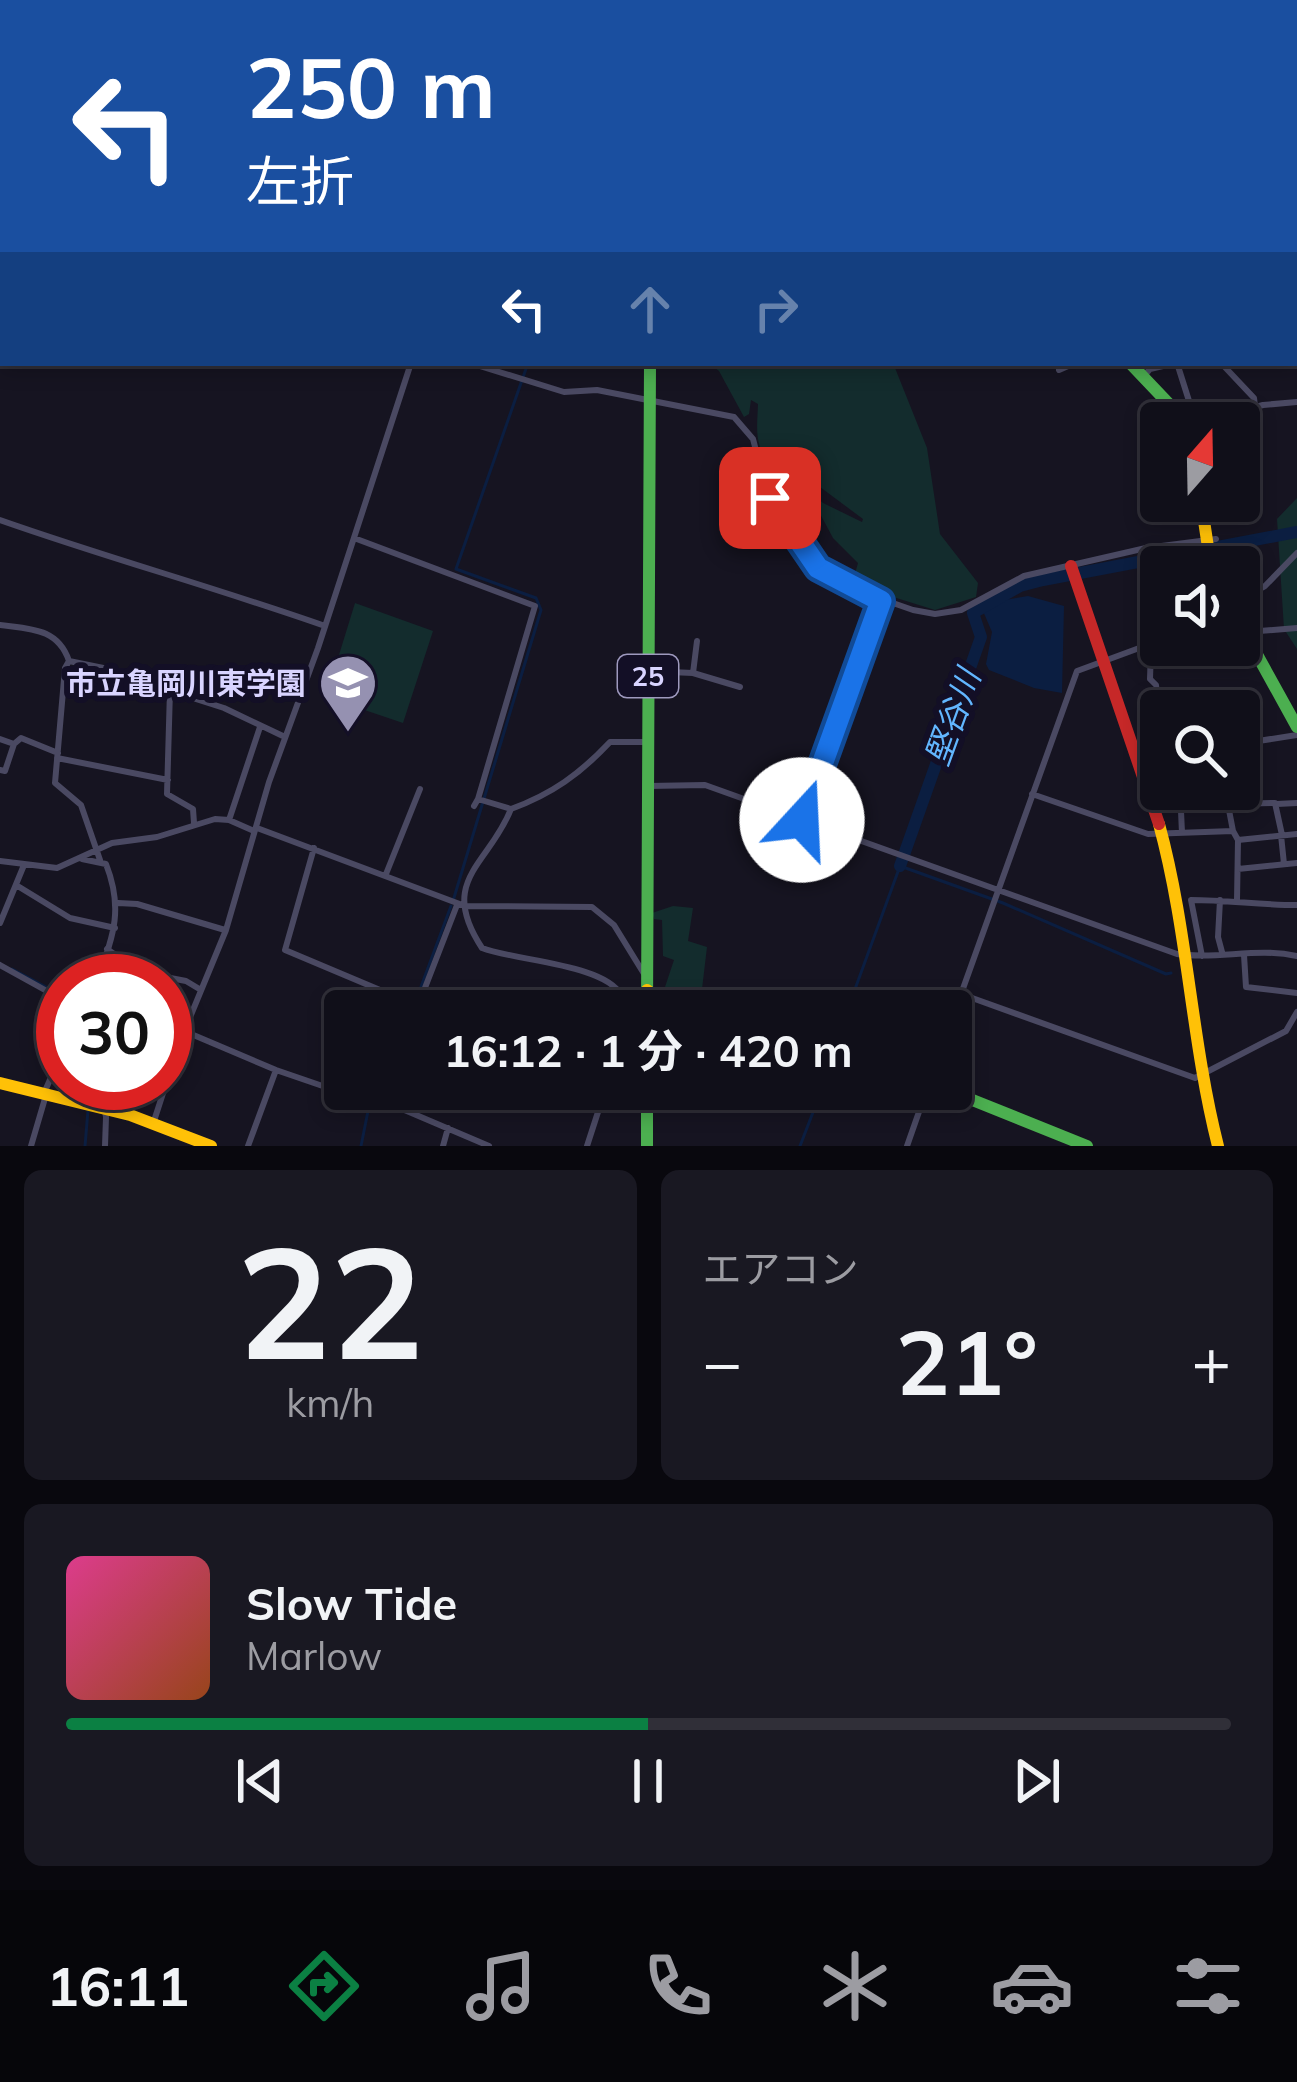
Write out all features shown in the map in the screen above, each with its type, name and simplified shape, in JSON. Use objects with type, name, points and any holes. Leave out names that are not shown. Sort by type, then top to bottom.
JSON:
[{"type":"main road","name":"25","points":[[647,990],[650,366]]},
{"type":"main road","points":[[1133,366],[1168,402]]},
{"type":"main road","points":[[1206,522],[1210,546]]},
{"type":"main road","points":[[1072,566],[1140,760]]},
{"type":"main road","points":[[1260,661],[1297,731]]},
{"type":"main road","points":[[1155,810],[1195,956],[1203,1078],[1218,1146]]},
{"type":"main road","points":[[647,984],[653,990]]},
{"type":"main road","points":[[0,1082],[36,1089]]},
{"type":"main road","points":[[972,1100],[1087,1146]]},
{"type":"main road","points":[[110,1110],[204,1145]]},
{"type":"main road","points":[[647,1110],[647,1146]]},
{"type":"street","points":[[192,1013],[226,930],[410,366]]},
{"type":"street","points":[[480,366],[564,392],[597,390],[734,417],[753,439],[778,514],[818,568],[881,601],[945,614],[1024,576],[1146,548],[1210,540]]},
{"type":"street","points":[[1059,370],[1068,366]]},
{"type":"street","points":[[1144,376],[1163,366]]},
{"type":"street","points":[[1177,366],[1190,402]]},
{"type":"street","points":[[1224,366],[1254,402]]},
{"type":"street","points":[[1260,406],[1297,402]]},
{"type":"street","points":[[0,520],[325,626]]},
{"type":"street","points":[[354,538],[535,606],[476,803],[511,809],[560,788],[610,742],[648,742]]},
{"type":"street","points":[[1260,589],[1297,553]]},
{"type":"street","points":[[802,820],[881,601]]},
{"type":"street","points":[[0,626],[50,634],[60,641],[70,661]]},
{"type":"street","points":[[1260,627],[1297,628]]},
{"type":"street","points":[[693,674],[697,641]]},
{"type":"street","points":[[962,990],[1077,671],[1140,650]]},
{"type":"street","points":[[70,661],[118,670],[224,708],[286,737]]},
{"type":"street","points":[[70,661],[65,668],[55,784],[81,805],[100,860]]},
{"type":"street","points":[[648,671],[693,674],[740,688]]},
{"type":"street","points":[[170,690],[169,798],[194,809],[194,823]]},
{"type":"street","points":[[229,820],[260,727]]},
{"type":"street","points":[[1260,739],[1297,731]]},
{"type":"street","points":[[0,770],[5,771],[14,744],[21,738],[58,756],[168,780]]},
{"type":"street","points":[[0,739],[14,744]]},
{"type":"street","points":[[648,786],[705,785],[1195,956],[1222,952],[1297,956]]},
{"type":"street","points":[[386,874],[420,789]]},
{"type":"street","points":[[1032,794],[1163,835],[1233,831]]},
{"type":"street","points":[[1260,804],[1297,803]]},
{"type":"street","points":[[1277,805],[1284,864]]},
{"type":"street","points":[[423,990],[461,906],[470,873],[500,834],[511,809]]},
{"type":"street","points":[[1181,810],[1182,832]]},
{"type":"street","points":[[1229,810],[1238,840],[1237,900]]},
{"type":"street","points":[[0,861],[57,868],[98,848],[157,837],[194,823],[229,820],[386,874],[461,906],[592,907],[614,925],[647,984]]},
{"type":"street","points":[[1238,840],[1297,834]]},
{"type":"street","points":[[314,848],[284,950],[378,990]]},
{"type":"street","points":[[78,858],[100,860],[109,868],[118,903],[105,954]]},
{"type":"street","points":[[1238,869],[1297,863]]},
{"type":"street","points":[[0,922],[24,866]]},
{"type":"street","points":[[16,885],[70,918],[115,928]]},
{"type":"street","points":[[1195,956],[1191,900],[1297,905]]},
{"type":"street","points":[[1220,900],[1222,952]]},
{"type":"street","points":[[118,903],[226,930]]},
{"type":"street","points":[[461,906],[482,948],[603,979],[619,990]]},
{"type":"street","points":[[107,949],[139,972],[186,981],[202,991]]},
{"type":"street","points":[[1244,955],[1246,987],[1297,993]]},
{"type":"street","points":[[0,965],[36,985]]},
{"type":"street","points":[[972,998],[1195,1078],[1203,1078],[1286,1031],[1297,1012]]},
{"type":"street","points":[[192,1034],[324,1086]]},
{"type":"street","points":[[248,1146],[276,1070]]},
{"type":"street","points":[[31,1146],[41,1110]]},
{"type":"street","points":[[104,1110],[105,1146]]},
{"type":"street","points":[[153,1124],[158,1110]]},
{"type":"street","points":[[405,1110],[489,1146]]},
{"type":"street","points":[[586,1146],[597,1110]]},
{"type":"street","points":[[907,1146],[920,1110]]},
{"type":"street","points":[[443,1146],[448,1128]]},
{"type":"green space","points":[[713,366],[894,366],[927,448],[940,534],[978,583],[976,597],[935,610],[858,586],[853,581],[858,563],[833,538],[810,491],[823,503],[863,519],[820,487],[804,482],[820,532],[815,534],[811,528],[807,541],[802,540],[783,513],[765,468],[770,466],[759,443],[758,404],[751,400],[744,417]]},
{"type":"green space","points":[[1297,498],[1297,649],[1284,629],[1277,519]]},
{"type":"green space","points":[[355,603],[433,631],[403,723],[326,697]]},
{"type":"green space","points":[[673,906],[693,908],[688,941],[707,947],[702,990],[664,990],[674,960],[663,956],[662,920],[654,919],[652,913]]},
{"type":"water","points":[[1028,596],[1064,606],[1062,693],[1034,688],[989,670],[986,664],[992,632],[983,611],[1004,600]]},
{"type":"waterway","points":[[453,901],[541,610],[536,598],[456,569],[527,366]]},
{"type":"waterway","name":"堅谷川","points":[[900,866],[981,637],[973,613],[1020,586],[1043,580],[1297,532]]},
{"type":"waterway","points":[[855,990],[900,866],[1171,973]]},
{"type":"waterway","points":[[420,990],[451,906]]},
{"type":"waterway","points":[[12,969],[36,982]]},
{"type":"waterway","points":[[85,1146],[88,1110]]},
{"type":"waterway","points":[[361,1146],[368,1110]]},
{"type":"waterway","points":[[800,1146],[814,1110]]},
{"type":"traffic: fast","points":[[647,990],[650,366]]},
{"type":"traffic: fast","points":[[1133,366],[1167,402]]},
{"type":"traffic: fast","points":[[1260,660],[1297,727]]},
{"type":"traffic: fast","points":[[972,1100],[1087,1146]]},
{"type":"traffic: fast","points":[[647,1110],[647,1146]]},
{"type":"traffic: slow","points":[[1204,522],[1208,546]]},
{"type":"traffic: slow","points":[[1159,824],[1218,1146]]},
{"type":"traffic: slow","points":[[0,1083],[130,1115],[211,1146]]},
{"type":"traffic: jam","points":[[1071,566],[1159,824]]},
{"type":"place","name":"市立亀岡川東学園","points":[[348,734]]},
{"type":"route","points":[[770,498],[818,568],[881,601],[802,820]]}]
